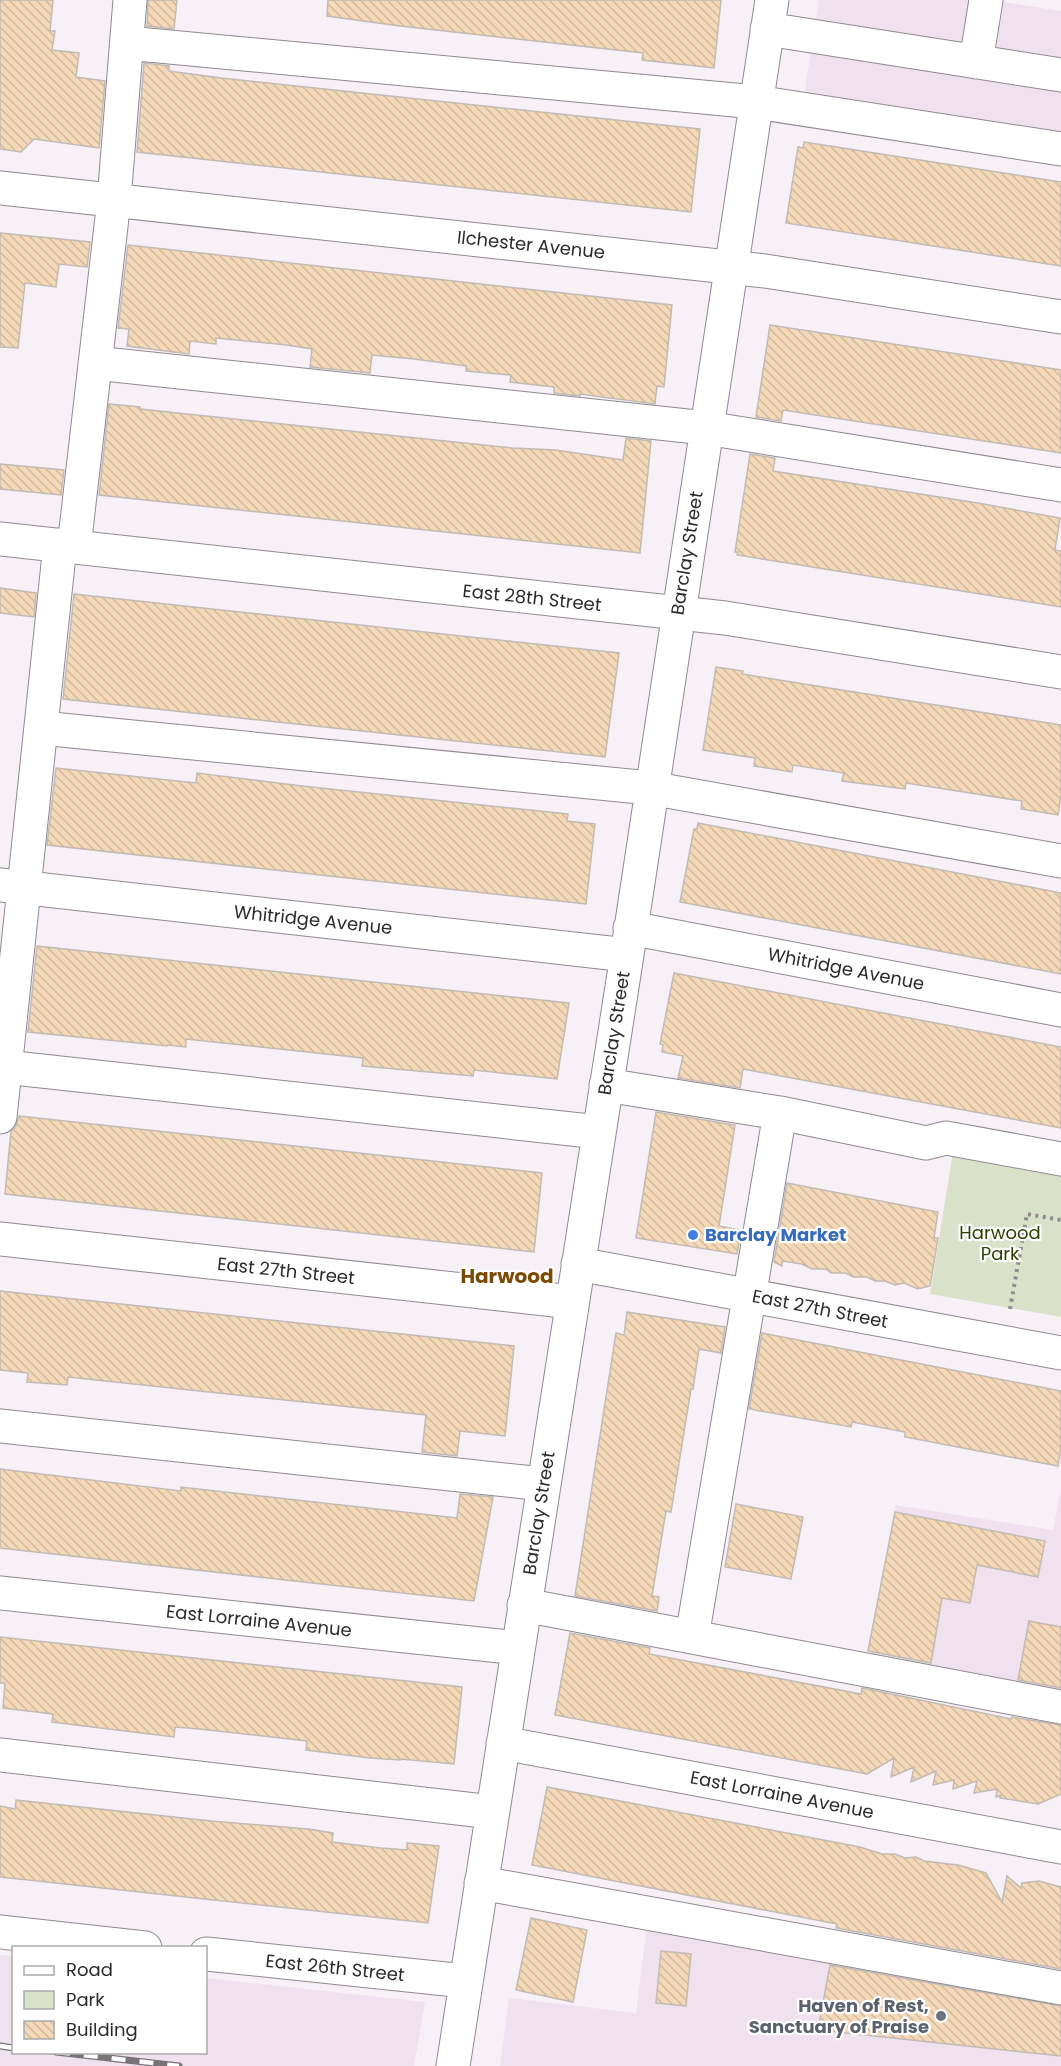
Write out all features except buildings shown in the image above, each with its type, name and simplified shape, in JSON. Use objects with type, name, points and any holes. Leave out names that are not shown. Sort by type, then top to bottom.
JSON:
[{"type":"street","points":[[0,1117],[5,1067],[12,887],[41,728],[95,363],[114,200],[130,0]]},
{"type":"street","points":[[976,62],[987,0]]},
{"type":"street","points":[[769,14],[976,62],[1061,75]]},
{"type":"street","name":"Barclay Street","points":[[453,2066],[599,1132],[769,14]]},
{"type":"street","points":[[127,43],[756,102],[1061,149]]},
{"type":"street","name":"Ilchester Avenue","points":[[0,188],[731,267],[1061,317]]},
{"type":"street","points":[[95,363],[706,428],[1061,485]]},
{"type":"street","name":"East 28th Street","points":[[0,539],[725,618],[1061,672]]},
{"type":"street","points":[[41,728],[651,788],[1061,861]]},
{"type":"street","name":"Whitridge Avenue","points":[[12,887],[628,941],[1061,1010]]},
{"type":"street","points":[[5,1067],[599,1132]]},
{"type":"street","points":[[606,1085],[780,1113],[926,1143],[946,1138],[1061,1159]]},
{"type":"street","points":[[692,1637],[780,1113]]},
{"type":"street","name":"East 27th Street","points":[[0,1239],[572,1302]]},
{"type":"street","name":"East 27th Street","points":[[578,1264],[1061,1353]]},
{"type":"street","points":[[0,1426],[543,1484]]},
{"type":"street","name":"East Lorraine Avenue","points":[[0,1593],[518,1648]]},
{"type":"street","points":[[524,1605],[1061,1707]]},
{"type":"street","name":"East Lorraine Avenue","points":[[502,1743],[1061,1847]]},
{"type":"street","points":[[0,1755],[492,1812]]},
{"type":"street","points":[[480,1882],[1061,1988]]},
{"type":"street","points":[[0,1932],[136,1946]]},
{"type":"street","name":"East 26th Street","points":[[207,1954],[465,1981]]},
{"type":"path","points":[[1009,1315],[1028,1214],[1061,1220]]},
{"type":"shaded area","points":[[819,0],[991,0],[1061,11],[1061,149],[802,109]]},
{"type":"shaded area","points":[[1061,1488],[1061,1703],[868,1666],[895,1505],[1053,1530]]},
{"type":"shaded area","points":[[648,1918],[1061,1995],[1061,2066],[500,2066],[509,1998],[636,2013]]},
{"type":"shaded area","points":[[0,1955],[12,1956],[12,2054],[207,2054],[207,1978],[425,2002],[414,2066],[0,2066]]},
{"type":"green space","name":"Harwood Park","points":[[955,1140],[1061,1159],[1061,1317],[930,1294]]},
{"type":"railway","points":[[0,2046],[12,2048]]},
{"type":"railway","points":[[74,2054],[179,2066]]},
{"type":"place","name":"Barclay Market","points":[[693,1235]]},
{"type":"place","name":"Haven of Rest, Sanctuary of Praise","points":[[941,2016]]},
{"type":"district","name":"Harwood","points":[[507,1276]]}]
